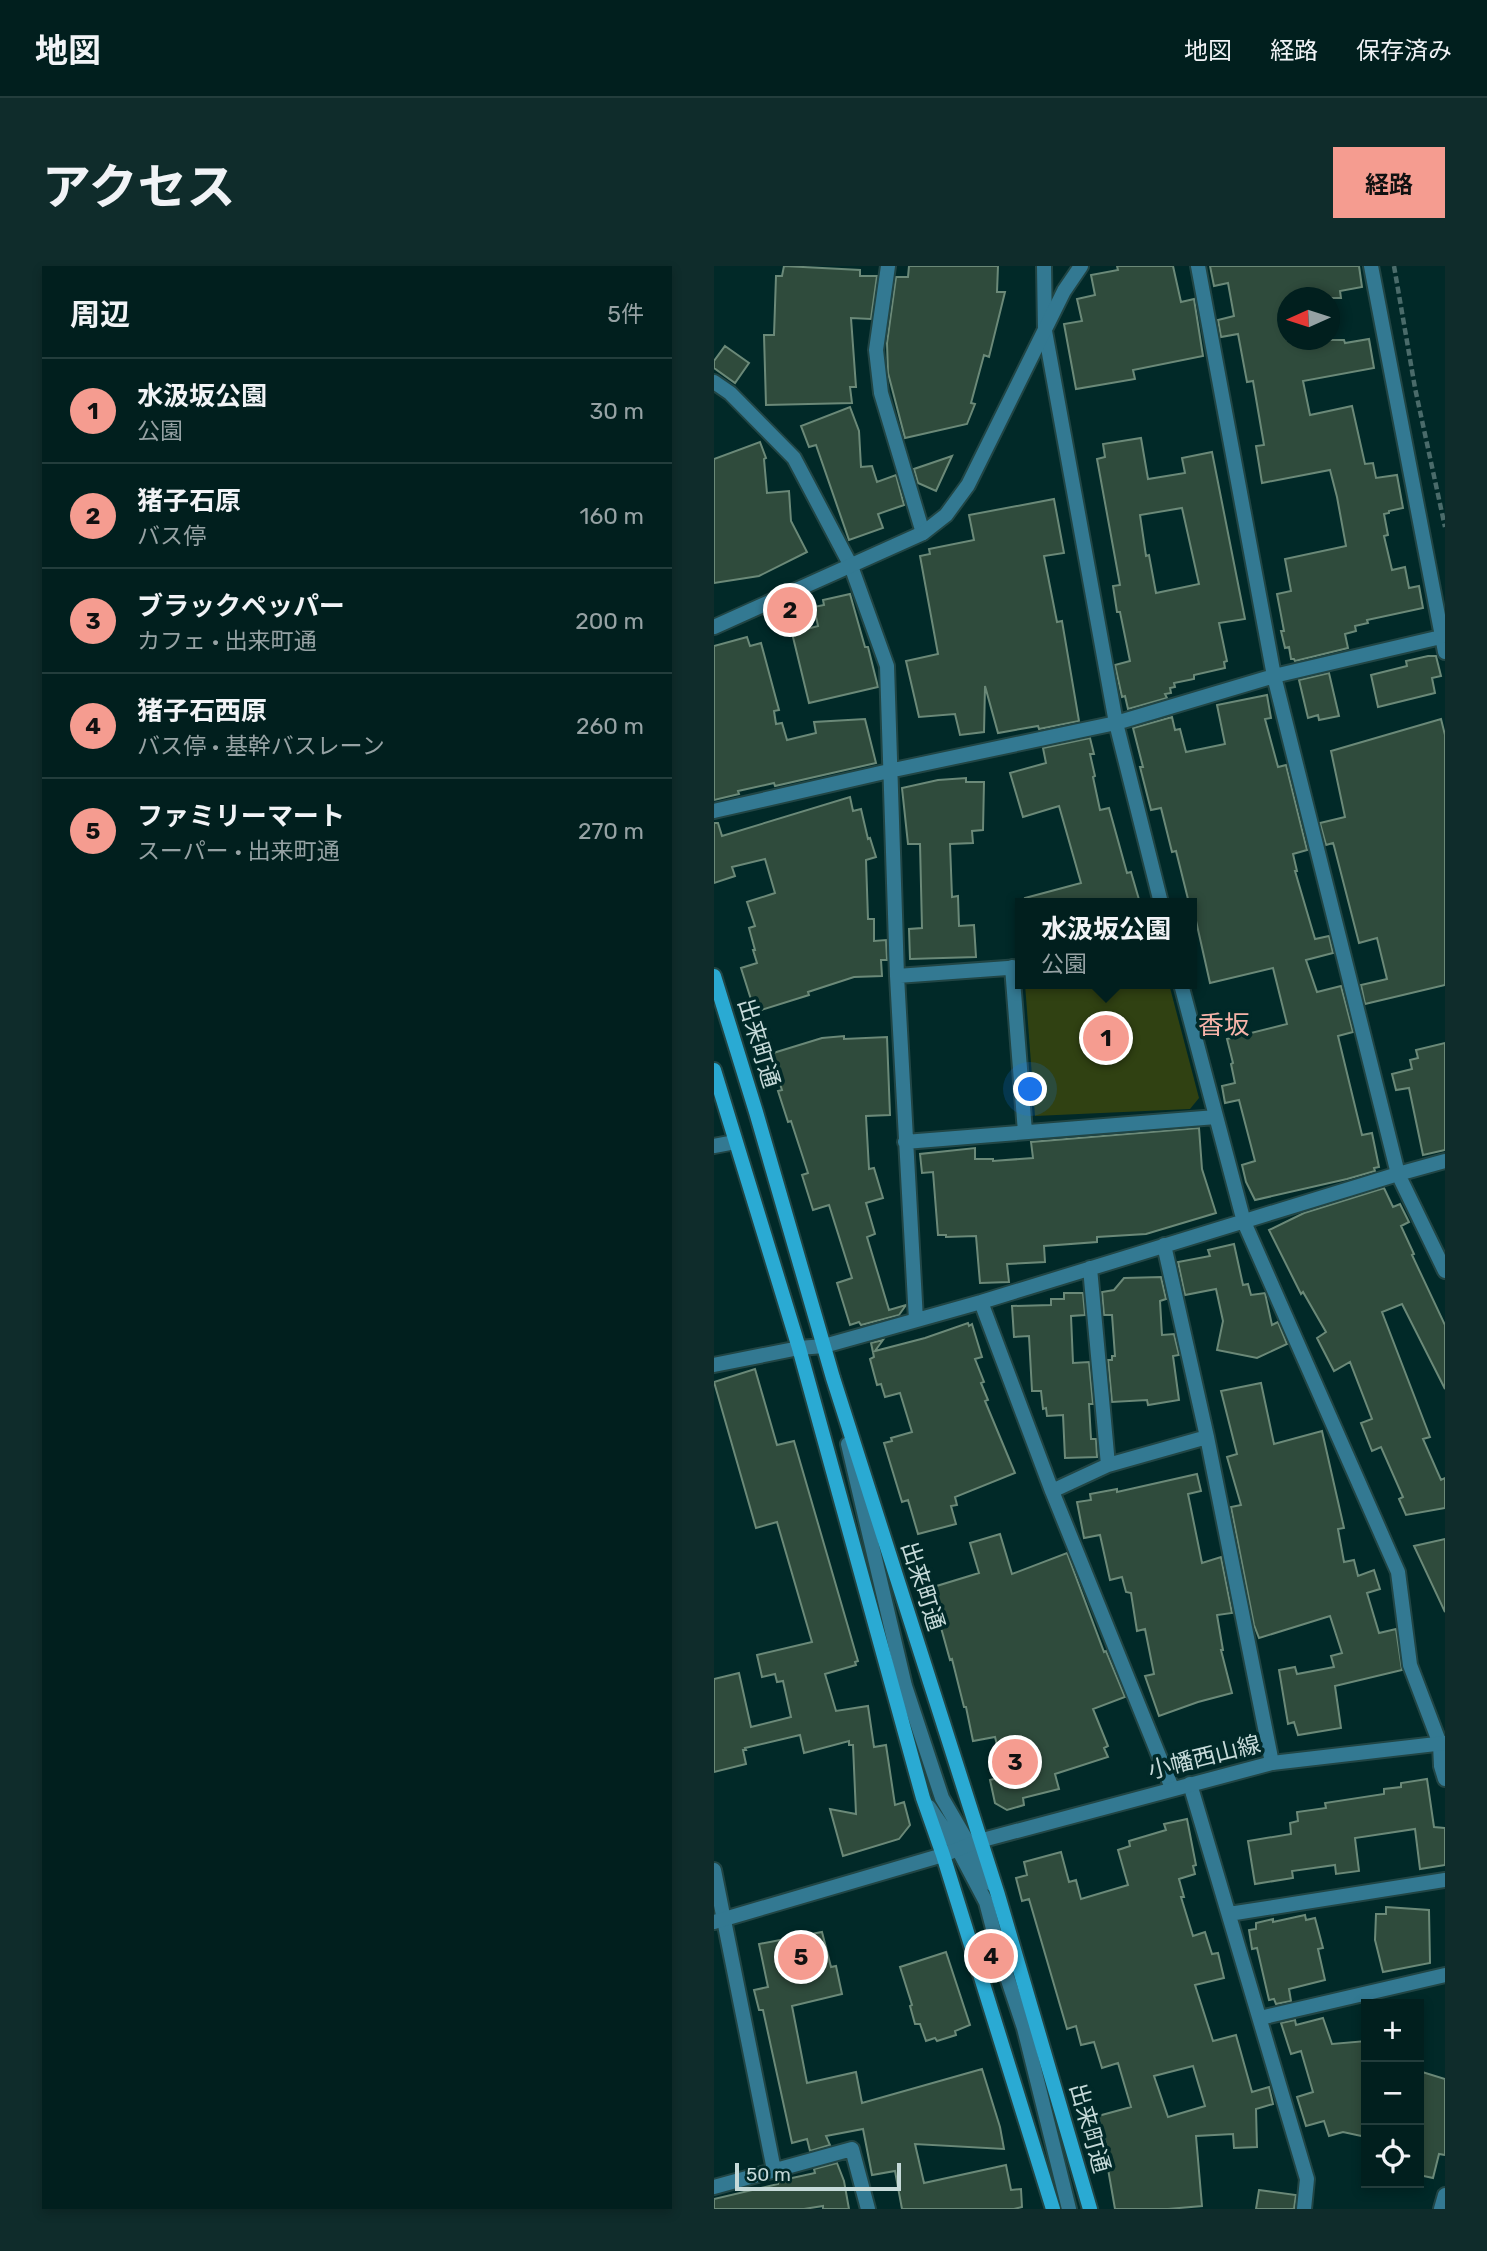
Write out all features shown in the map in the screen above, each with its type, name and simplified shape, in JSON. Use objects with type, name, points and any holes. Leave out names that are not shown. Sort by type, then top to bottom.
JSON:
[{"type":"main road","name":"出来町通","points":[[714,976],[760,1125],[968,1845],[998,1895],[1090,2209]]},
{"type":"main road","points":[[714,1070],[799,1348],[923,1798],[1053,2209]]},
{"type":"street","points":[[888,266],[876,349],[881,393],[923,533]]},
{"type":"street","points":[[1044,266],[1045,331],[1116,723],[1160,898]]},
{"type":"street","points":[[714,626],[923,533],[946,515],[968,485],[1064,291],[1081,266]]},
{"type":"street","points":[[1198,266],[1274,676],[1398,1174],[1445,1271]]},
{"type":"street","points":[[1371,266],[1445,652]]},
{"type":"street","points":[[714,382],[730,393],[794,458],[851,565],[887,666],[897,976],[916,1320]]},
{"type":"street","points":[[714,811],[1116,723],[1274,676],[1441,637]]},
{"type":"street","points":[[897,976],[1015,967]]},
{"type":"street","points":[[1017,989],[1025,1132]]},
{"type":"street","points":[[1182,989],[1244,1222],[1398,1572],[1410,1665],[1442,1744],[1441,1766],[1445,1779]]},
{"type":"street","points":[[905,1142],[1216,1117]]},
{"type":"street","points":[[714,1146],[735,1142]]},
{"type":"street","points":[[714,1365],[799,1348],[824,1346],[981,1302],[1445,1161]]},
{"type":"street","points":[[1164,1245],[1207,1437],[1272,1763]]},
{"type":"street","points":[[1090,1268],[1108,1465]]},
{"type":"street","points":[[981,1302],[1052,1491],[1172,1788]]},
{"type":"street","points":[[833,1378],[905,1686],[942,1798],[968,1845],[986,1902],[1024,2028],[1069,2209]]},
{"type":"street","points":[[1052,1491],[1108,1465],[1207,1437]]},
{"type":"street","name":"小幡西山線","points":[[718,1920],[943,1855],[968,1845],[1272,1763],[1442,1744]]},
{"type":"street","points":[[1190,1784],[1307,2179],[1304,2209]]},
{"type":"street","points":[[923,1798],[968,1845]]},
{"type":"street","points":[[714,1870],[718,1920],[774,2170]]},
{"type":"street","points":[[1229,1914],[1445,1880]]},
{"type":"street","points":[[1260,2018],[1445,1975]]},
{"type":"street","points":[[714,2187],[852,2149],[868,2209]]},
{"type":"street","points":[[1441,2209],[1445,2195]]},
{"type":"path","points":[[1394,266],[1415,388],[1445,527]]},
{"type":"green space","points":[[1025,989],[1170,989],[1199,1098],[1190,1109],[1035,1116]]},
{"type":"building","points":[[784,266],[860,270],[860,276],[877,276],[871,319],[851,318],[856,387],[850,387],[852,403],[766,405],[764,335],[774,335],[776,276],[782,276]]},
{"type":"building","points":[[909,266],[998,266],[997,292],[1005,292],[989,357],[984,355],[971,403],[975,404],[967,424],[905,438],[888,373],[887,343],[896,277],[908,277]]},
{"type":"building","points":[[1117,266],[1173,266],[1181,302],[1194,299],[1203,356],[1133,370],[1135,379],[1076,389],[1064,324],[1082,321],[1077,299],[1095,295],[1091,275],[1118,270]]},
{"type":"building","points":[[1210,266],[1359,266],[1362,287],[1340,291],[1340,287],[1277,287],[1277,350],[1340,350],[1340,340],[1345,343],[1369,339],[1374,368],[1303,381],[1310,415],[1352,406],[1365,464],[1373,463],[1376,478],[1397,475],[1403,508],[1384,514],[1388,535],[1384,536],[1392,570],[1405,567],[1409,588],[1419,586],[1423,608],[1367,620],[1368,623],[1355,626],[1356,631],[1345,634],[1348,648],[1295,661],[1291,659],[1289,647],[1285,648],[1277,594],[1291,591],[1285,559],[1346,546],[1337,497],[1330,470],[1262,483],[1256,446],[1264,445],[1253,381],[1247,382],[1238,334],[1221,337],[1218,320],[1234,316],[1228,283],[1214,286]]},
{"type":"building","points":[[725,346],[749,363],[735,383],[714,368],[714,361]]},
{"type":"building","points":[[850,407],[859,431],[861,467],[872,466],[877,482],[896,475],[904,505],[878,514],[883,528],[849,540],[816,445],[809,447],[801,426]]},
{"type":"building","points":[[1141,438],[1148,479],[1185,473],[1182,458],[1212,452],[1245,619],[1219,623],[1227,661],[1224,662],[1225,668],[1174,683],[1175,687],[1170,688],[1171,693],[1165,694],[1167,698],[1128,709],[1125,696],[1122,697],[1115,665],[1130,661],[1120,612],[1117,612],[1113,586],[1120,585],[1097,459],[1105,457],[1103,444]],"holes":[[[1182,508],[1199,584],[1156,593],[1149,555],[1146,556],[1140,515]]]},
{"type":"building","points":[[760,442],[766,458],[767,493],[789,491],[791,521],[807,552],[759,576],[714,583],[714,459]]},
{"type":"building","points":[[952,456],[936,491],[918,483],[914,469]]},
{"type":"building","points":[[1054,499],[1064,553],[1044,556],[1057,622],[1062,621],[1079,721],[998,733],[985,686],[984,732],[960,735],[955,714],[919,717],[906,661],[938,654],[920,556],[930,554],[929,549],[974,540],[969,515]]},
{"type":"building","points":[[850,594],[878,687],[809,703],[792,633],[818,626],[814,607],[824,605],[823,600]]},
{"type":"building","points":[[747,637],[750,646],[761,643],[779,710],[774,711],[776,724],[782,723],[787,740],[816,733],[814,722],[865,719],[876,763],[775,786],[774,783],[738,791],[739,794],[714,800],[714,646]]},
{"type":"building","points":[[1436,656],[1441,676],[1432,678],[1435,693],[1378,707],[1371,675],[1407,666],[1406,661]]},
{"type":"building","points":[[1329,673],[1339,716],[1319,720],[1318,715],[1308,718],[1299,680]]},
{"type":"building","points":[[1267,695],[1271,718],[1265,719],[1278,767],[1286,765],[1307,850],[1293,854],[1295,871],[1315,939],[1329,936],[1333,953],[1306,960],[1317,992],[1341,986],[1353,1032],[1338,1036],[1362,1135],[1372,1133],[1379,1167],[1374,1168],[1375,1171],[1347,1179],[1255,1200],[1246,1182],[1242,1165],[1255,1161],[1239,1100],[1225,1103],[1222,1086],[1235,1083],[1227,1039],[1287,1024],[1273,968],[1210,983],[1197,925],[1197,898],[1188,898],[1176,851],[1172,852],[1161,808],[1151,810],[1133,728],[1172,717],[1175,730],[1180,729],[1186,752],[1225,744],[1217,705]]},
{"type":"building","points":[[1441,719],[1445,735],[1445,985],[1365,1004],[1361,985],[1387,979],[1377,938],[1359,943],[1334,846],[1333,843],[1326,845],[1320,823],[1345,817],[1331,751]]},
{"type":"building","points":[[1090,738],[1094,754],[1090,754],[1095,776],[1093,777],[1100,810],[1109,808],[1127,873],[1131,872],[1139,898],[1025,898],[1081,883],[1059,806],[1023,817],[1010,773],[1046,763],[1043,748]]},
{"type":"building","points":[[966,778],[966,782],[984,782],[983,830],[972,831],[973,843],[950,844],[952,897],[958,896],[959,926],[974,925],[976,957],[910,959],[909,929],[922,928],[920,844],[908,844],[902,788],[938,780]]},
{"type":"building","points":[[850,797],[853,811],[861,809],[868,839],[870,838],[876,857],[866,860],[868,919],[874,919],[874,941],[886,940],[887,960],[881,960],[882,976],[854,977],[755,1012],[741,968],[757,963],[749,928],[755,926],[747,902],[775,893],[765,859],[732,867],[735,876],[714,883],[714,823],[718,823],[722,836]]},
{"type":"building","points":[[844,1036],[844,1039],[887,1037],[890,1115],[866,1116],[869,1169],[874,1168],[883,1198],[866,1203],[875,1234],[867,1237],[889,1310],[906,1305],[899,1315],[861,1325],[859,1322],[850,1325],[837,1283],[852,1278],[829,1205],[813,1210],[802,1175],[808,1173],[778,1091],[782,1090],[770,1054],[822,1038]]},
{"type":"building","points":[[1445,1043],[1445,1150],[1423,1155],[1409,1088],[1396,1090],[1392,1074],[1412,1069],[1410,1060],[1418,1058],[1416,1050]]},
{"type":"building","points":[[1199,1128],[1202,1169],[1216,1213],[1146,1234],[1097,1237],[1097,1242],[1044,1246],[1045,1262],[1007,1264],[1009,1282],[980,1283],[976,1236],[938,1235],[933,1172],[922,1173],[920,1154],[975,1148],[975,1159],[993,1161],[1033,1158],[1031,1142]]},
{"type":"building","points":[[1384,1188],[1393,1207],[1400,1204],[1409,1222],[1401,1226],[1445,1325],[1445,1389],[1402,1304],[1382,1312],[1430,1437],[1423,1439],[1441,1480],[1445,1478],[1445,1508],[1406,1515],[1399,1499],[1403,1497],[1381,1447],[1372,1451],[1361,1423],[1372,1419],[1350,1362],[1334,1371],[1317,1338],[1326,1332],[1303,1292],[1301,1294],[1269,1230],[1304,1213]]},
{"type":"building","points":[[1234,1244],[1243,1285],[1248,1284],[1251,1295],[1265,1293],[1272,1325],[1278,1322],[1287,1344],[1257,1358],[1217,1350],[1223,1321],[1216,1289],[1185,1295],[1178,1262],[1210,1256],[1208,1250]]},
{"type":"building","points":[[1161,1277],[1166,1299],[1160,1301],[1162,1335],[1174,1334],[1179,1355],[1173,1356],[1179,1400],[1148,1405],[1147,1400],[1112,1402],[1108,1360],[1115,1356],[1112,1315],[1104,1315],[1102,1292],[1114,1290],[1124,1278]]},
{"type":"building","points":[[1064,1293],[1083,1293],[1085,1315],[1071,1316],[1073,1363],[1089,1362],[1093,1404],[1089,1404],[1091,1439],[1096,1439],[1097,1457],[1065,1458],[1063,1415],[1047,1416],[1046,1408],[1043,1409],[1041,1391],[1032,1391],[1029,1336],[1014,1337],[1012,1306],[1051,1305],[1051,1299],[1064,1299]]},
{"type":"building","points":[[968,1323],[969,1326],[972,1324],[982,1357],[975,1359],[984,1382],[981,1383],[988,1400],[985,1401],[1015,1473],[955,1497],[957,1505],[951,1506],[956,1524],[918,1534],[908,1500],[902,1502],[884,1443],[912,1432],[900,1393],[885,1397],[881,1384],[877,1385],[870,1359],[874,1357],[871,1343],[883,1340],[875,1351]]},
{"type":"building","points":[[755,1369],[777,1445],[794,1441],[858,1661],[855,1662],[856,1665],[825,1674],[836,1711],[868,1706],[874,1747],[886,1745],[895,1805],[904,1802],[910,1825],[899,1839],[843,1856],[830,1809],[856,1814],[853,1745],[849,1745],[849,1741],[804,1753],[800,1735],[745,1748],[746,1750],[743,1750],[746,1764],[714,1772],[714,1679],[739,1673],[751,1727],[791,1717],[783,1681],[777,1682],[775,1674],[762,1677],[757,1655],[812,1642],[777,1522],[756,1528],[714,1382]]},
{"type":"building","points":[[1261,1383],[1274,1444],[1322,1431],[1344,1528],[1338,1529],[1344,1562],[1354,1560],[1358,1576],[1374,1570],[1380,1589],[1367,1593],[1379,1633],[1396,1629],[1402,1670],[1335,1686],[1341,1728],[1298,1735],[1294,1722],[1288,1724],[1279,1670],[1295,1667],[1297,1674],[1334,1667],[1331,1656],[1342,1653],[1330,1616],[1259,1638],[1254,1625],[1231,1507],[1241,1505],[1227,1457],[1237,1454],[1221,1391]]},
{"type":"building","points":[[1197,1474],[1201,1491],[1188,1494],[1202,1563],[1221,1557],[1232,1613],[1217,1615],[1221,1650],[1232,1693],[1159,1716],[1145,1676],[1154,1674],[1145,1629],[1137,1631],[1131,1593],[1126,1592],[1122,1577],[1110,1580],[1100,1535],[1084,1538],[1077,1502],[1091,1500],[1090,1494],[1117,1489],[1117,1492]]},
{"type":"building","points":[[1000,1534],[1012,1574],[1067,1553],[1104,1652],[1106,1651],[1125,1697],[1093,1709],[1108,1746],[1104,1748],[1108,1757],[1055,1774],[1059,1789],[1023,1798],[1024,1805],[1007,1810],[995,1803],[990,1780],[1005,1776],[995,1737],[973,1741],[966,1707],[930,1588],[979,1573],[970,1543]]},
{"type":"building","points":[[1445,1539],[1445,1612],[1414,1546]]},
{"type":"building","points":[[1427,1779],[1434,1827],[1445,1828],[1445,1865],[1420,1869],[1415,1829],[1355,1838],[1359,1871],[1336,1874],[1335,1865],[1292,1871],[1293,1878],[1255,1884],[1248,1841],[1291,1834],[1290,1823],[1298,1821],[1297,1812],[1326,1808],[1325,1803],[1384,1794],[1384,1789],[1401,1787],[1401,1783]]},
{"type":"building","points":[[1187,1819],[1196,1865],[1193,1866],[1195,1874],[1179,1879],[1184,1897],[1181,1897],[1193,1936],[1205,1932],[1212,1954],[1218,1953],[1224,1978],[1195,1985],[1213,2041],[1236,2035],[1252,2092],[1269,2087],[1273,2104],[1256,2109],[1257,2147],[1234,2148],[1233,2134],[1196,2136],[1202,2206],[1115,2209],[1108,2169],[1113,2168],[1098,2116],[1131,2107],[1118,2063],[1102,2068],[1094,2042],[1081,2045],[1076,2026],[1067,2029],[1029,1899],[1022,1901],[1016,1878],[1027,1875],[1024,1862],[1061,1852],[1069,1882],[1076,1880],[1081,1899],[1128,1885],[1118,1850],[1130,1846],[1129,1841],[1166,1830],[1164,1824]],"holes":[[[1193,2066],[1205,2106],[1168,2117],[1154,2076]]]},
{"type":"building","points":[[1386,1907],[1429,1910],[1430,1963],[1383,1972],[1375,1940],[1376,1914],[1386,1914]]},
{"type":"building","points":[[1305,1915],[1306,1920],[1315,1918],[1323,1948],[1318,1949],[1325,1980],[1289,1989],[1291,2001],[1276,2004],[1274,1999],[1269,2000],[1257,1948],[1252,1949],[1249,1930],[1256,1929],[1256,1923]]},
{"type":"building","points":[[822,1932],[831,1967],[836,1966],[842,1994],[792,2006],[807,2083],[856,2072],[862,2103],[982,2069],[1004,2149],[915,2144],[924,2183],[1006,2165],[1011,2190],[1021,2189],[1022,2207],[902,2209],[895,2171],[872,2175],[863,2129],[826,2136],[830,2145],[810,2151],[807,2139],[792,2143],[763,2010],[759,2010],[754,1990],[768,1987],[759,1944]]},
{"type":"building","points":[[946,1952],[970,2025],[955,2031],[956,2035],[937,2041],[935,2038],[926,2041],[920,2024],[915,2024],[900,1967]]},
{"type":"building","points":[[1323,2018],[1332,2044],[1361,2041],[1361,2136],[1343,2132],[1329,2136],[1324,2121],[1306,2126],[1297,2097],[1313,2092],[1301,2051],[1291,2054],[1281,2023],[1295,2020],[1296,2025]]},
{"type":"building","points":[[1424,2073],[1445,2079],[1445,2155],[1439,2154],[1433,2178],[1424,2176]]},
{"type":"building","points":[[837,2163],[844,2181],[849,2209],[823,2209],[823,2206],[804,2209],[714,2209],[714,2199],[778,2184],[778,2181],[815,2173],[814,2169]]},
{"type":"building","points":[[1259,2190],[1296,2195],[1294,2209],[1256,2209]]},
{"type":"place","name":"猪子石原","points":[[790,610]]},
{"type":"place","name":"水汲坂公園","points":[[1106,1038]]},
{"type":"place","name":"ブラックペッパー","points":[[1015,1762]]},
{"type":"place","name":"猪子石西原","points":[[991,1956]]},
{"type":"place","name":"ファミリーマート","points":[[801,1957]]},
{"type":"district","name":"香坂","points":[[1224,1025]]}]
